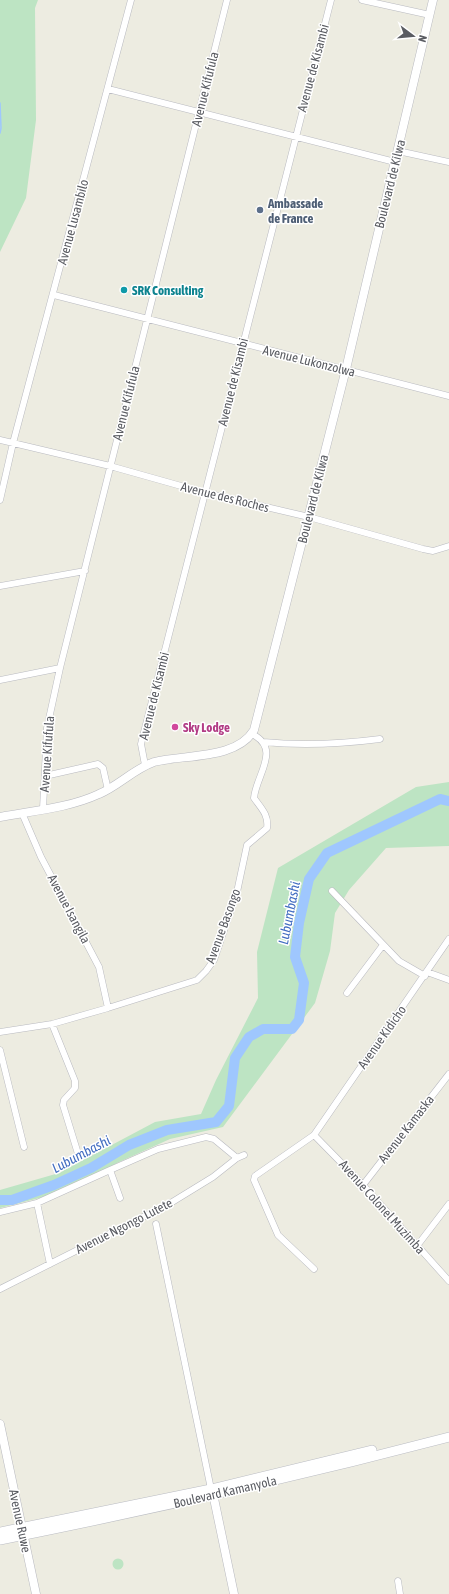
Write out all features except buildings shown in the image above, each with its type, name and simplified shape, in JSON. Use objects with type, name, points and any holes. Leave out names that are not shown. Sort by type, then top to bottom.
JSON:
[{"type":"main road","name":"Boulevard Kamanyola","points":[[321,1467],[449,1431]]},
{"type":"main road","name":"Boulevard Kamanyola","points":[[0,1540],[22,1532],[248,1484],[449,1437]]},
{"type":"main road","name":"Boulevard Kamanyola","points":[[0,1532],[22,1532]]},
{"type":"street","name":"Avenue Lusambilo","points":[[0,500],[13,443],[54,295],[131,0]]},
{"type":"street","name":"Avenue Kifufula","points":[[43,809],[47,728],[60,668],[227,0]]},
{"type":"street","name":"Avenue de Kisambi","points":[[145,765],[141,744],[331,0]]},
{"type":"street","points":[[362,0],[430,15]]},
{"type":"street","name":"Boulevard de Kilwa","points":[[252,734],[257,724],[346,369],[433,0]]},
{"type":"street","points":[[108,89],[395,162]]},
{"type":"street","points":[[398,151],[449,162]]},
{"type":"street","name":"Avenue Lukonzolwa","points":[[54,295],[449,396]]},
{"type":"street","name":"Avenue des Roches","points":[[0,440],[110,466],[206,493],[309,518],[423,549],[433,550],[449,546]]},
{"type":"street","points":[[0,586],[85,570]]},
{"type":"street","points":[[0,680],[60,668]]},
{"type":"street","points":[[0,817],[87,799],[108,790],[145,765],[163,759],[231,749],[252,734],[263,742],[300,744],[350,743],[380,740]]},
{"type":"street","name":"Avenue Basongo","points":[[0,1032],[52,1024],[108,1008],[197,980],[206,971],[214,960],[237,892],[248,845],[267,828],[268,821],[266,814],[254,798],[266,760],[266,748],[263,742]]},
{"type":"street","points":[[45,776],[98,764],[102,768],[108,790]]},
{"type":"street","name":"Avenue Isangila","points":[[22,813],[41,857],[99,967],[108,1008]]},
{"type":"street","points":[[332,891],[399,961],[426,974],[449,980]]},
{"type":"street","name":"Avenue Kidicho","points":[[314,1135],[449,939]]},
{"type":"street","points":[[347,993],[382,944]]},
{"type":"street","points":[[52,1024],[75,1082],[75,1088],[64,1100],[62,1105],[79,1157]]},
{"type":"street","points":[[0,1050],[24,1147]]},
{"type":"street","name":"Avenue Kamaska","points":[[363,1185],[449,1074]]},
{"type":"street","points":[[314,1135],[257,1173],[254,1178],[278,1235],[314,1269]]},
{"type":"street","name":"Avenue Colonel Muzimba","points":[[314,1135],[363,1185],[449,1281]]},
{"type":"street","points":[[0,1212],[37,1203],[158,1150],[206,1137],[214,1139],[237,1158]]},
{"type":"street","name":"Avenue Ngongo Lutete","points":[[0,1289],[169,1204],[213,1177],[237,1158],[244,1155]]},
{"type":"street","points":[[110,1170],[120,1198]]},
{"type":"street","points":[[37,1203],[50,1264]]},
{"type":"street","points":[[417,1246],[449,1204]]},
{"type":"street","points":[[156,1224],[234,1594]]},
{"type":"street","name":"Avenue Ruwe","points":[[0,1424],[36,1594]]},
{"type":"street","points":[[398,1581],[400,1594]]},
{"type":"green space","points":[[0,0],[38,0],[35,8],[36,120],[26,198],[0,252]]},
{"type":"green space","points":[[449,782],[449,846],[386,848],[349,890],[335,913],[330,951],[315,1003],[223,1127],[170,1139],[117,1163],[71,1190],[0,1208],[0,1190],[59,1173],[155,1122],[201,1114],[216,1080],[258,998],[257,952],[278,868],[416,787]]},
{"type":"green space","points":[[118,1558],[122,1560],[124,1564],[122,1568],[118,1570],[114,1568],[112,1564],[114,1560]]},
{"type":"waterway","points":[[0,103],[0,133]]},
{"type":"waterway","name":"Lubumbashi","points":[[0,1200],[12,1200],[54,1185],[91,1168],[129,1145],[167,1130],[216,1122],[229,1106],[235,1058],[249,1037],[263,1029],[292,1029],[299,1020],[304,983],[295,957],[299,923],[309,879],[327,853],[440,799],[449,801]]},
{"type":"place","name":"Ambassade de France","points":[[260,210]]},
{"type":"place","name":"SRK Consulting","points":[[124,290]]},
{"type":"place","name":"Sky Lodge","points":[[175,727]]}]
